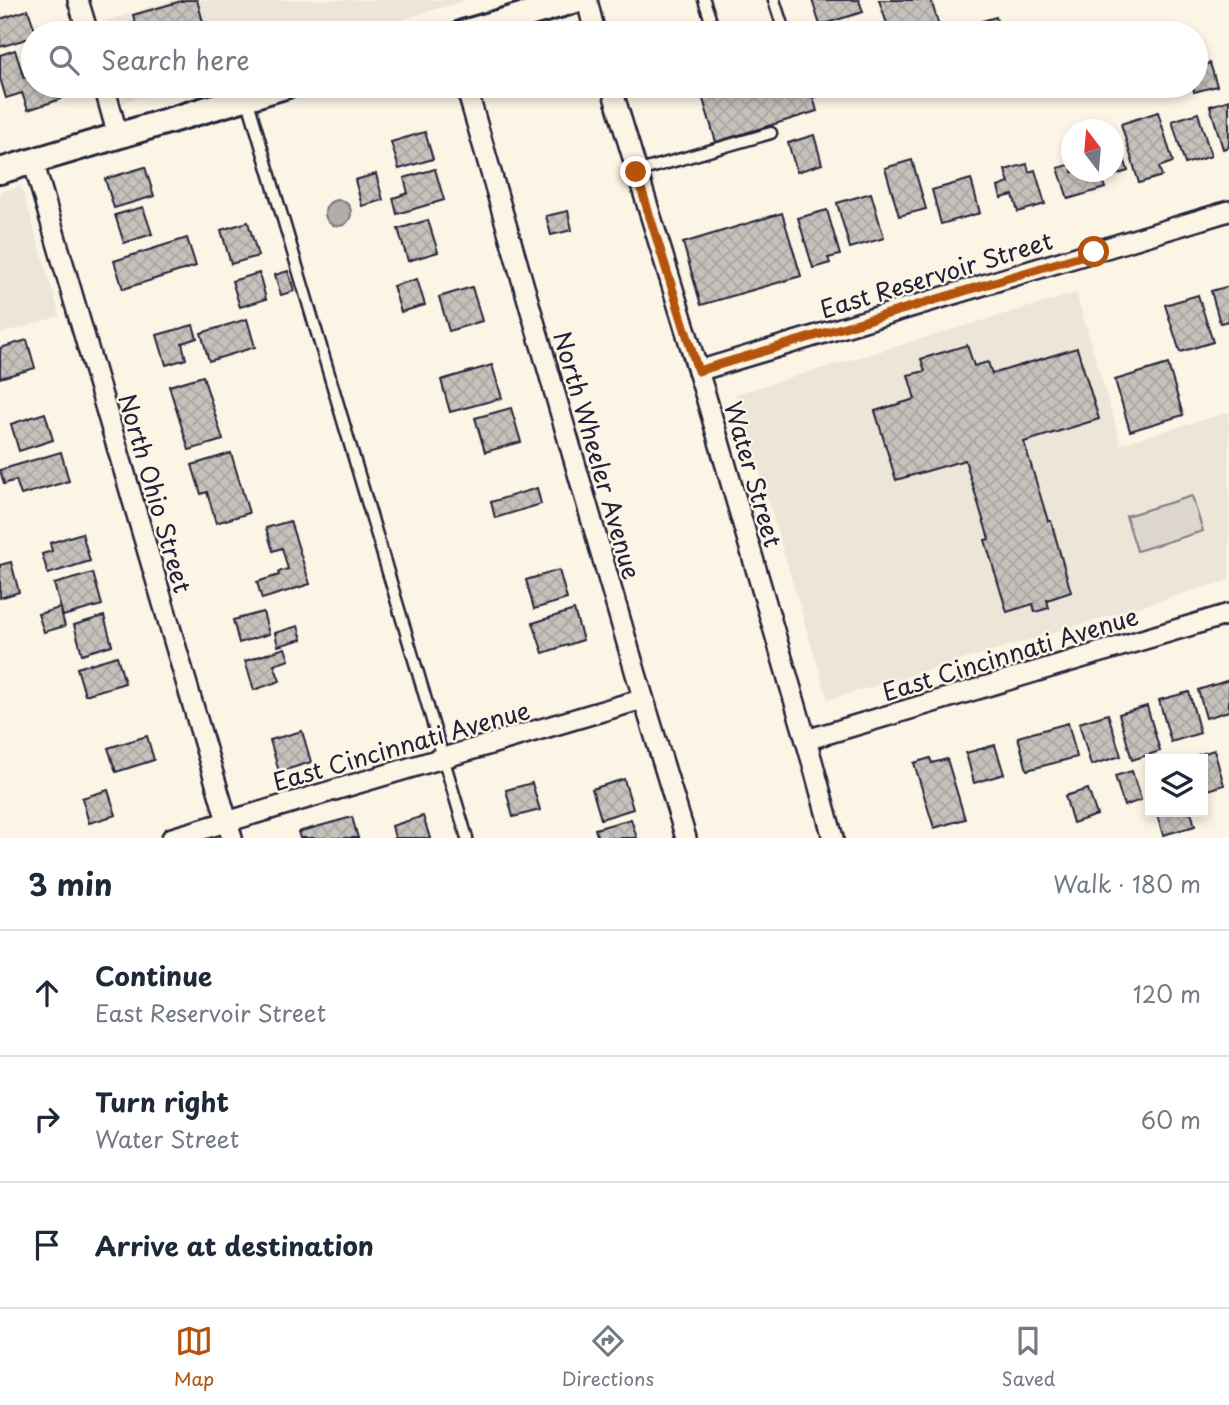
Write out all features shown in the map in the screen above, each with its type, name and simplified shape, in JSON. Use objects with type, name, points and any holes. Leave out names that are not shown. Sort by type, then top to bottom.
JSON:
[{"type":"street","points":[[78,0],[84,21]]},
{"type":"street","points":[[490,21],[519,8],[576,0]]},
{"type":"street","points":[[587,0],[592,21]]},
{"type":"street","points":[[107,98],[118,136]]},
{"type":"street","points":[[0,171],[244,98]]},
{"type":"street","name":"North Wheeler Avenue","points":[[469,98],[643,699],[686,838]]},
{"type":"street","name":"Water Street","points":[[614,98],[698,371],[832,838]]},
{"type":"street","name":"North Ohio Street","points":[[33,161],[230,830]]},
{"type":"street","name":"East Reservoir Street","points":[[698,371],[1229,211]]},
{"type":"street","name":"East Cincinnati Avenue","points":[[806,740],[1229,614]]},
{"type":"street","name":"East Cincinnati Avenue","points":[[172,838],[230,830],[443,759],[643,699]]},
{"type":"lane","points":[[704,0],[711,21]]},
{"type":"lane","points":[[774,0],[781,21]]},
{"type":"lane","points":[[247,98],[467,838]]},
{"type":"lane","points":[[636,172],[771,133]]},
{"type":"shaded area","points":[[174,0],[467,0],[396,21],[106,21]]},
{"type":"shaded area","points":[[21,186],[60,316],[0,334],[0,192]]},
{"type":"shaded area","points":[[338,200],[347,204],[351,213],[347,222],[338,226],[329,222],[325,213],[329,204]]},
{"type":"shaded area","points":[[1076,293],[1121,444],[1229,412],[1229,580],[828,700],[736,394]]},
{"type":"shaded area","points":[[1192,496],[1203,531],[1137,551],[1126,516]]},
{"type":"building","points":[[185,0],[197,0],[203,21],[135,21],[133,15]]},
{"type":"building","points":[[812,0],[859,0],[863,12],[833,21],[819,21]]},
{"type":"building","points":[[879,0],[931,0],[937,21],[886,21]]},
{"type":"building","points":[[28,10],[32,21],[21,21],[21,41],[0,47],[0,19]]},
{"type":"building","points":[[15,50],[21,69],[21,93],[6,98],[0,78],[0,55]]},
{"type":"building","points":[[1208,64],[1217,86],[1208,88]]},
{"type":"building","points":[[24,98],[61,98],[61,99],[28,110]]},
{"type":"building","points":[[703,98],[813,98],[817,111],[716,142]]},
{"type":"building","points":[[1229,100],[1229,147],[1223,149],[1210,106]]},
{"type":"building","points":[[1158,112],[1173,162],[1159,167],[1162,176],[1139,183],[1124,134],[1124,123]]},
{"type":"building","points":[[1198,113],[1211,156],[1185,164],[1172,121]]},
{"type":"building","points":[[425,132],[433,159],[399,169],[391,142]]},
{"type":"building","points":[[814,135],[822,164],[797,172],[788,143]]},
{"type":"building","points":[[912,160],[926,209],[899,216],[885,168]]},
{"type":"building","points":[[1027,164],[1029,172],[1035,170],[1045,204],[1018,212],[1013,195],[1001,198],[998,187],[1009,183],[1005,170]]},
{"type":"building","points":[[145,167],[154,196],[114,208],[105,179]]},
{"type":"building","points":[[435,169],[444,200],[397,214],[393,198],[408,193],[404,178]]},
{"type":"building","points":[[376,174],[383,200],[362,206],[355,180]]},
{"type":"building","points":[[971,179],[980,213],[941,224],[932,190]]},
{"type":"building","points":[[1063,182],[1103,182],[1105,188],[1068,199]]},
{"type":"building","points":[[871,193],[884,238],[850,248],[837,203]]},
{"type":"building","points":[[143,207],[152,234],[124,243],[115,215]]},
{"type":"building","points":[[827,210],[840,255],[828,258],[830,263],[813,268],[798,218]]},
{"type":"building","points":[[568,211],[572,230],[551,235],[546,216]]},
{"type":"building","points":[[782,213],[801,276],[701,305],[683,243]]},
{"type":"building","points":[[428,220],[438,252],[408,261],[398,229]]},
{"type":"building","points":[[248,222],[258,256],[231,264],[221,230]]},
{"type":"building","points":[[187,238],[196,266],[123,289],[114,261]]},
{"type":"building","points":[[288,271],[294,291],[281,295],[275,275]]},
{"type":"building","points":[[259,273],[266,299],[240,307],[232,281]]},
{"type":"building","points":[[417,279],[425,305],[401,312],[393,286]]},
{"type":"building","points":[[1229,286],[1229,321],[1220,323],[1211,291]]},
{"type":"building","points":[[472,287],[482,321],[449,331],[439,297]]},
{"type":"building","points":[[1198,295],[1213,342],[1180,352],[1165,305]]},
{"type":"building","points":[[247,319],[255,347],[209,361],[201,333]]},
{"type":"building","points":[[193,325],[197,338],[182,343],[186,359],[166,365],[157,335]]},
{"type":"building","points":[[27,340],[35,368],[0,378],[0,348]]},
{"type":"building","points":[[967,345],[974,366],[988,362],[992,374],[1077,348],[1099,419],[1024,442],[1048,521],[1051,521],[1071,592],[1047,600],[1049,608],[1035,612],[1033,604],[1007,612],[965,460],[896,480],[875,411],[915,399],[908,375],[925,371],[921,359]]},
{"type":"building","points":[[1168,364],[1183,415],[1130,431],[1115,380]]},
{"type":"building","points":[[492,365],[502,398],[450,412],[441,380]]},
{"type":"building","points":[[203,376],[223,440],[189,450],[169,386]]},
{"type":"building","points":[[511,408],[521,442],[485,452],[475,418]]},
{"type":"building","points":[[45,413],[53,440],[19,451],[11,424]]},
{"type":"building","points":[[61,452],[69,481],[21,495],[16,480],[4,484],[0,470]]},
{"type":"building","points":[[231,453],[249,513],[216,523],[207,492],[201,494],[192,465]]},
{"type":"building","points":[[537,488],[541,504],[495,518],[491,502]]},
{"type":"building","points":[[290,521],[310,584],[262,599],[257,582],[288,569],[282,548],[273,551],[266,528]]},
{"type":"building","points":[[82,533],[90,561],[48,574],[42,554],[52,551],[50,543]]},
{"type":"building","points":[[11,562],[19,592],[0,598],[0,565]]},
{"type":"building","points":[[559,570],[567,599],[534,609],[526,580]]},
{"type":"building","points":[[93,573],[102,605],[63,616],[54,584]]},
{"type":"building","points":[[60,608],[65,626],[44,632],[38,614]]},
{"type":"building","points":[[574,610],[583,640],[543,653],[533,623]]},
{"type":"building","points":[[263,612],[269,634],[239,643],[233,620]]},
{"type":"building","points":[[104,616],[112,645],[82,654],[74,625]]},
{"type":"building","points":[[298,626],[302,639],[278,646],[275,633]]},
{"type":"building","points":[[285,648],[289,660],[274,665],[280,681],[254,690],[245,661]]},
{"type":"building","points":[[117,656],[125,683],[85,695],[77,668]]},
{"type":"building","points":[[1229,680],[1229,711],[1206,718],[1198,690]]},
{"type":"building","points":[[1189,692],[1200,733],[1171,742],[1159,700]]},
{"type":"building","points":[[1147,706],[1160,751],[1132,760],[1119,714]]},
{"type":"building","points":[[1108,714],[1121,756],[1091,765],[1079,723]]},
{"type":"building","points":[[1068,723],[1077,757],[1027,770],[1018,737]]},
{"type":"building","points":[[302,731],[311,762],[279,772],[270,740]]},
{"type":"building","points":[[147,736],[154,760],[116,772],[108,748]]},
{"type":"building","points":[[995,745],[1004,774],[974,783],[966,753]]},
{"type":"building","points":[[1214,750],[1224,785],[1208,790],[1208,754],[1201,754]]},
{"type":"building","points":[[930,758],[932,763],[947,759],[965,819],[934,828],[914,763]]},
{"type":"building","points":[[1132,771],[1141,800],[1124,806],[1115,776]]},
{"type":"building","points":[[624,779],[633,809],[601,819],[592,789]]},
{"type":"building","points":[[532,783],[540,810],[513,817],[506,790]]},
{"type":"building","points":[[1088,789],[1097,815],[1073,823],[1065,796]]},
{"type":"building","points":[[108,790],[116,815],[89,823],[82,798]]},
{"type":"building","points":[[423,816],[430,838],[395,838],[392,826]]},
{"type":"building","points":[[352,817],[358,838],[300,838],[298,832]]},
{"type":"building","points":[[1158,817],[1192,817],[1195,826],[1163,835]]},
{"type":"building","points":[[631,819],[637,838],[598,838],[595,829]]},
{"type":"route","points":[[636,172],[698,371],[1094,252]]}]
